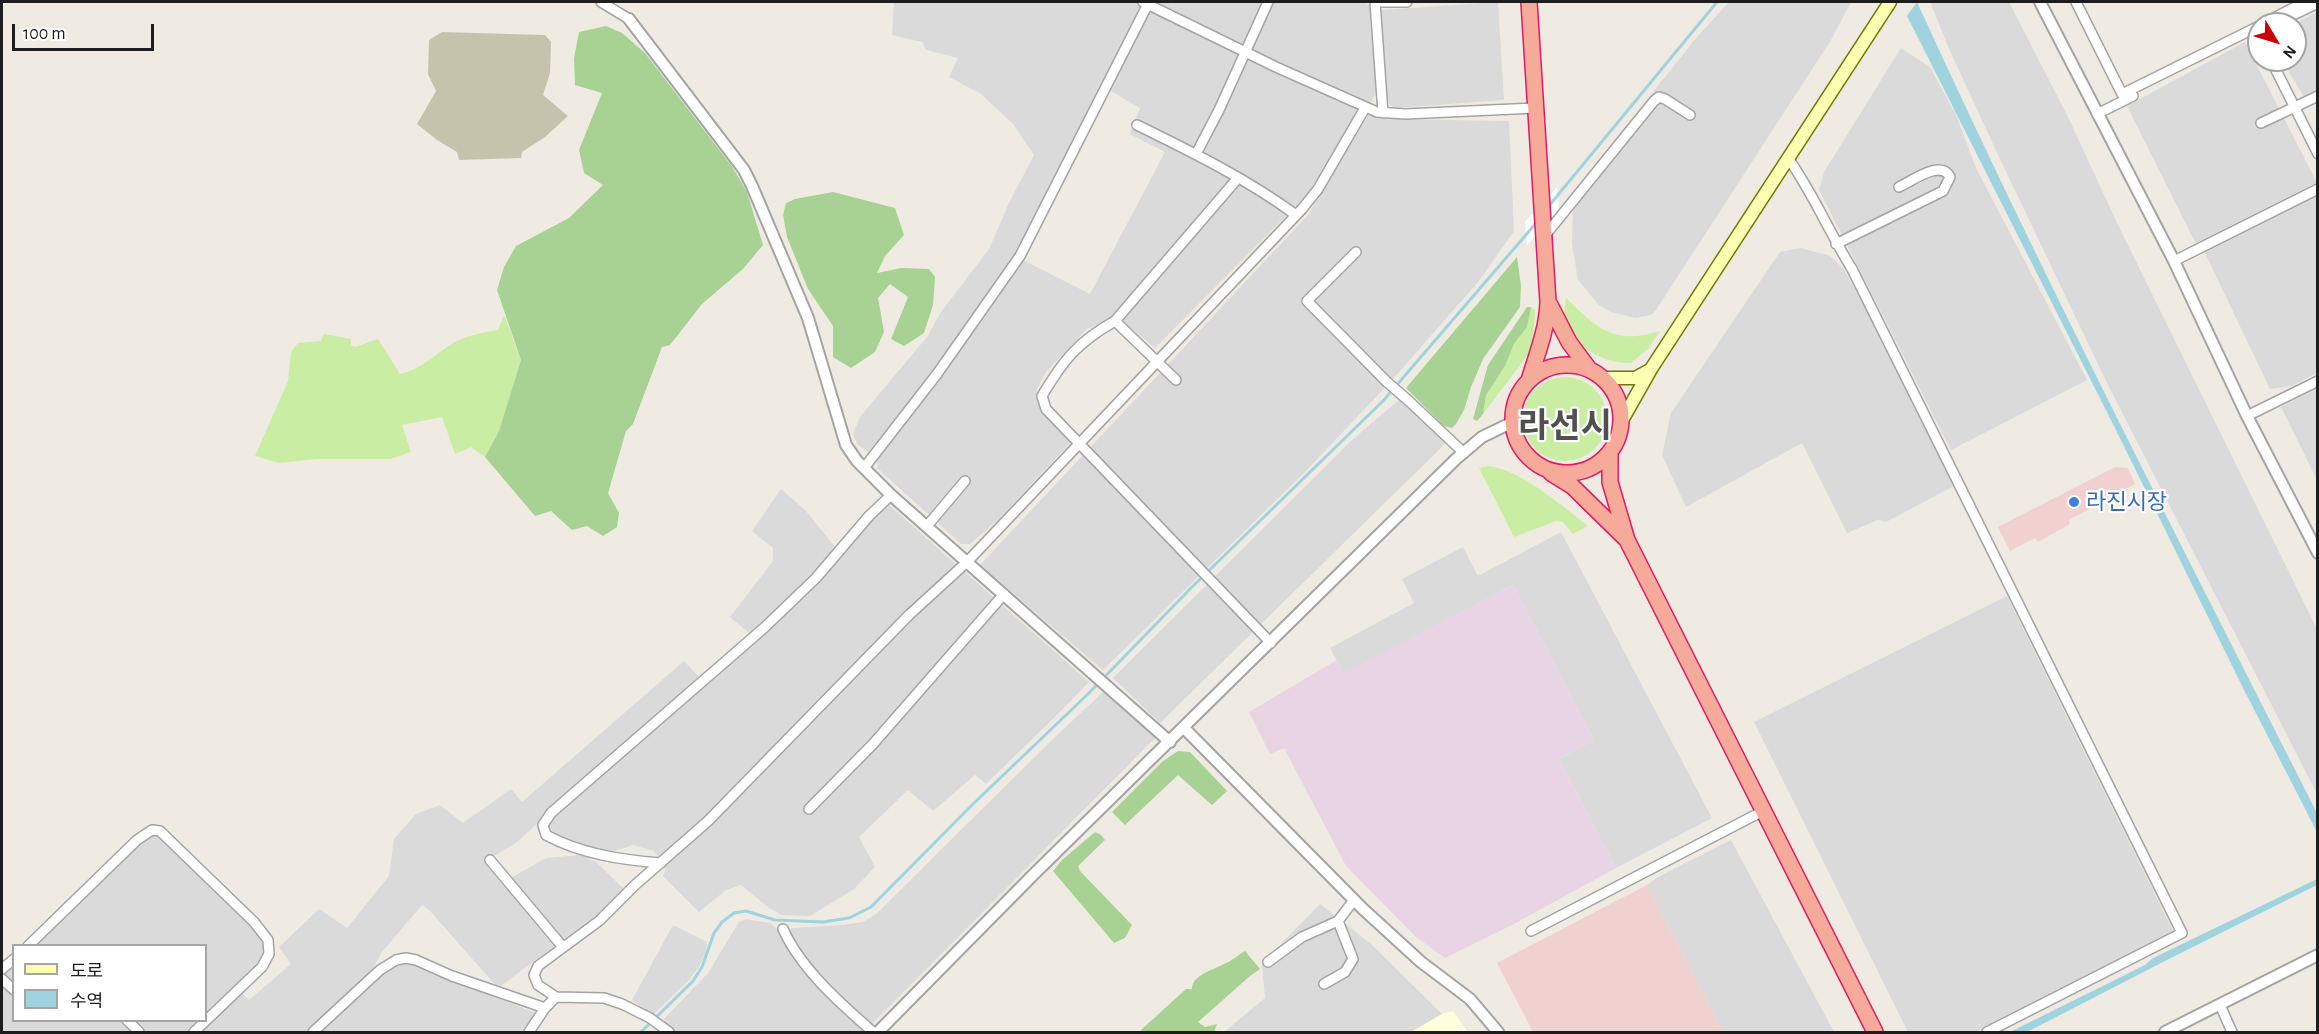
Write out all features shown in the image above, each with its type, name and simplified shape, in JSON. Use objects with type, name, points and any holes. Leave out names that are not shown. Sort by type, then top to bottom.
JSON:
[{"type":"highway","points":[[1529,2],[1540,205],[1548,302],[1543,339],[1529,380],[1520,392],[1514,407],[1513,422],[1522,450],[1533,461],[1572,486],[1627,540]]},
{"type":"highway","points":[[1548,302],[1569,342],[1589,369]]},
{"type":"highway","points":[[1529,380],[1542,371],[1558,365],[1574,365],[1589,369],[1603,378],[1614,390],[1620,406],[1622,423],[1618,438],[1610,453],[1597,465],[1581,472],[1563,473],[1546,469]]},
{"type":"highway","points":[[1610,453],[1610,482],[1627,540],[1875,1032]]},
{"type":"main road","points":[[1622,423],[1651,369],[1890,2]]},
{"type":"main road","points":[[1603,378],[1635,378],[1651,369]]},
{"type":"street","points":[[601,2],[629,19],[731,152],[752,186],[808,318],[844,438],[857,461],[891,495],[1170,742]]},
{"type":"street","points":[[864,468],[937,374],[1020,256],[1146,2],[1245,52],[1365,108],[1383,113],[1535,108]]},
{"type":"street","points":[[1196,154],[1219,110],[1268,2]]},
{"type":"street","points":[[1375,2],[1383,113]]},
{"type":"street","points":[[1382,2],[1407,2]]},
{"type":"street","points":[[2040,2],[2174,261],[2247,416],[2318,553]]},
{"type":"street","points":[[2076,2],[2122,94],[2247,32]]},
{"type":"street","points":[[2286,12],[2306,2]]},
{"type":"street","points":[[2300,12],[2318,3]]},
{"type":"street","points":[[2097,114],[2209,57]]},
{"type":"street","points":[[2277,72],[2318,154]]},
{"type":"street","points":[[2261,123],[2318,96]]},
{"type":"street","points":[[1543,233],[1659,97],[1690,116]]},
{"type":"street","points":[[669,1032],[622,1004],[604,998],[556,997],[538,985],[534,975],[538,966],[598,921],[708,821],[909,615],[967,561],[1296,215],[1318,189],[1365,108]]},
{"type":"street","points":[[1137,125],[1196,154],[1265,193],[1296,215]]},
{"type":"street","points":[[1788,158],[1805,182],[1836,244],[1852,269],[2182,933],[1988,1032]]},
{"type":"street","points":[[1836,244],[1943,191],[1950,177],[1948,172],[1941,169],[1930,171],[1899,188]]},
{"type":"street","points":[[1238,178],[1115,321],[1076,346],[1042,396],[1046,409],[1271,643]]},
{"type":"street","points":[[2174,261],[2318,189]]},
{"type":"street","points":[[1356,252],[1307,301],[1386,382],[1464,453]]},
{"type":"street","points":[[1115,321],[1176,380]]},
{"type":"street","points":[[2247,416],[2318,381]]},
{"type":"street","points":[[878,1032],[1041,867],[1464,453],[1482,437],[1513,422]]},
{"type":"street","points":[[927,526],[965,482]]},
{"type":"street","points":[[661,862],[606,856],[561,843],[546,835],[543,825],[551,813],[765,627],[816,578],[868,516],[891,495]]},
{"type":"street","points":[[809,809],[873,744],[1004,594]]},
{"type":"street","points":[[1184,728],[1354,900],[1421,962],[1470,999],[1498,1032]]},
{"type":"street","points":[[1531,931],[1763,811]]},
{"type":"street","points":[[29,944],[137,840],[152,830],[160,831],[254,922],[268,940],[269,954],[262,967],[207,1020]]},
{"type":"street","points":[[490,860],[562,946]]},
{"type":"street","points":[[1268,962],[1302,937],[1338,921],[1354,900]]},
{"type":"street","points":[[1324,984],[1345,972],[1353,959],[1338,921]]},
{"type":"street","points":[[783,929],[789,943],[814,974],[873,1032]]},
{"type":"street","points":[[2165,1032],[2318,955]]},
{"type":"street","points":[[313,1032],[380,970],[396,960],[406,958],[545,1008]]},
{"type":"street","points":[[529,1032],[545,1008],[556,997]]},
{"type":"street","points":[[2220,1005],[2232,1032]]},
{"type":"shaded area","points":[[894,2],[1143,2],[1018,255],[909,405],[868,452],[857,444],[853,434],[860,417],[927,337],[941,312],[989,249],[1009,203],[1034,155],[1013,124],[981,94],[949,77],[958,58],[926,50],[922,42],[892,35]]},
{"type":"shaded area","points":[[1154,2],[1363,2],[1372,6],[1370,24],[1376,71],[1375,94],[1370,104],[1363,102],[1347,132],[1306,196],[1155,348],[1116,316],[1087,329],[1046,372],[1037,389],[1039,406],[1072,441],[998,520],[970,544],[961,544],[877,468],[877,458],[887,442],[938,383],[1023,260],[1090,294],[1165,152],[1130,134],[1140,108],[1111,91]]},
{"type":"shaded area","points":[[1498,2],[1504,100],[1394,108],[1389,103],[1379,20],[1382,10]]},
{"type":"shaded area","points":[[1729,2],[1851,2],[1831,40],[1656,310],[1651,315],[1635,318],[1611,312],[1599,305],[1578,280],[1572,244],[1573,192],[1697,37]]},
{"type":"shaded area","points":[[1930,2],[2009,2],[2069,119],[2118,225],[2317,629],[2317,794],[2107,383],[1999,157]]},
{"type":"shaded area","points":[[2317,12],[2317,91],[2304,97],[2289,72],[2307,72],[2307,17]]},
{"type":"shaded area","points":[[442,32],[545,35],[551,42],[550,73],[543,95],[568,116],[545,137],[522,152],[521,158],[459,160],[457,152],[417,124],[436,91],[428,74],[429,40]]},
{"type":"shaded area","points":[[2245,42],[2247,72],[2260,72],[2317,183],[2252,218],[2196,244],[2127,106]]},
{"type":"shaded area","points":[[1901,48],[1930,67],[1957,117],[1976,168],[2087,380],[1951,450],[1819,190],[1824,172]]},
{"type":"shaded area","points":[[1369,114],[1391,119],[1509,121],[1514,231],[1479,281],[1393,379],[1305,472],[1103,670],[980,565],[1308,215]]},
{"type":"shaded area","points":[[2317,194],[2317,373],[2292,386],[2270,389],[2205,253],[2206,249]]},
{"type":"shaded area","points":[[1801,248],[1830,256],[1843,268],[1866,309],[1954,486],[1886,522],[1878,520],[1847,533],[1802,443],[1686,507],[1662,455],[1671,413],[1780,252]]},
{"type":"shaded area","points":[[2317,388],[2317,480],[2281,407]]},
{"type":"shaded area","points":[[1400,399],[1446,443],[1160,723],[1113,678],[1352,440]]},
{"type":"shaded area","name":"라진시장","points":[[2115,467],[2128,468],[2135,484],[2069,520],[2070,524],[2038,542],[2035,538],[2010,551],[1998,527]]},
{"type":"shaded area","points":[[781,489],[805,510],[837,549],[817,575],[749,633],[730,617],[773,561],[773,548],[752,531]]},
{"type":"shaded area","points":[[889,505],[1089,682],[986,784],[975,775],[933,811],[908,790],[859,837],[875,867],[854,889],[810,916],[782,915],[769,908],[741,885],[726,890],[699,912],[663,876],[666,868],[654,851],[633,845],[608,853],[561,840],[549,827],[549,821],[556,813],[820,581],[869,522]]},
{"type":"shaded area","points":[[1561,532],[1712,818],[1616,868],[1559,759],[1594,740],[1513,585],[1344,674],[1330,648],[1414,603],[1402,579],[1463,547],[1478,576]]},
{"type":"shaded area","points":[[1513,585],[1594,740],[1559,759],[1616,868],[1512,925],[1445,958],[1416,937],[1346,866],[1284,748],[1270,754],[1249,712],[1337,660],[1344,673]]},
{"type":"shaded area","points":[[2007,596],[2174,933],[1976,1032],[1908,1032],[1754,722]]},
{"type":"shaded area","points":[[684,661],[699,677],[517,842],[494,856],[485,858],[558,943],[498,988],[430,911],[422,905],[382,952],[368,977],[306,1032],[199,1032],[242,993],[249,1000],[291,964],[279,947],[319,909],[347,928],[389,876],[394,839],[416,814],[440,805],[463,823],[511,789],[522,802]]},
{"type":"shaded area","points":[[1108,692],[1155,738],[869,1027],[817,975],[788,932],[792,928],[863,922],[876,914],[1054,738],[1102,693]]},
{"type":"shaded area","points":[[161,834],[251,925],[265,946],[265,953],[258,965],[207,1015],[207,944],[35,944],[125,857],[149,838]]},
{"type":"shaded area","points":[[1731,840],[1834,1032],[1723,1032],[1647,885],[1656,878]]},
{"type":"shaded area","points":[[580,855],[596,862],[624,889],[615,902],[561,941],[509,879],[546,858]]},
{"type":"shaded area","points":[[1647,885],[1723,1032],[1533,1032],[1497,963]]},
{"type":"shaded area","points":[[1320,904],[1370,943],[1442,1014],[1411,1032],[1224,1032],[1265,998],[1262,963]]},
{"type":"shaded area","points":[[746,919],[770,923],[780,931],[867,1029],[863,1032],[674,1032],[665,1026],[664,1019],[708,973],[739,922]]},
{"type":"shaded area","points":[[673,925],[707,942],[706,951],[699,967],[689,980],[653,1015],[632,1000]]},
{"type":"shaded area","points":[[407,962],[535,1013],[523,1032],[318,1032],[396,964]]},
{"type":"shaded area","points":[[12,966],[12,1022],[200,1022],[189,1032],[2,1032],[2,974]]},
{"type":"shaded area","points":[[1453,1011],[1468,1032],[1411,1032],[1442,1014]]},
{"type":"green space","points":[[606,26],[622,33],[645,53],[733,168],[747,192],[763,245],[743,269],[702,304],[670,345],[662,347],[633,424],[626,431],[608,493],[619,513],[617,527],[603,536],[587,526],[572,530],[551,511],[535,516],[485,457],[499,431],[521,360],[497,290],[504,267],[516,246],[569,218],[603,185],[584,173],[579,150],[602,93],[575,85],[574,58],[579,32]]},
{"type":"green space","points":[[833,192],[895,208],[904,235],[885,256],[877,273],[901,268],[929,269],[935,277],[933,305],[924,333],[904,346],[891,339],[908,297],[890,284],[878,298],[884,332],[875,352],[851,368],[833,357],[833,326],[808,289],[787,237],[783,215],[786,203],[795,199]]},
{"type":"green space","points":[[1517,257],[1521,286],[1520,307],[1483,359],[1464,410],[1456,424],[1452,428],[1444,426],[1406,388]]},
{"type":"green space","points":[[1566,298],[1588,319],[1608,332],[1631,336],[1660,331],[1648,349],[1631,363],[1605,359],[1582,346],[1573,336],[1567,325]]},
{"type":"green space","points":[[1527,307],[1531,307],[1527,327],[1514,344],[1505,366],[1486,395],[1483,414],[1477,421],[1473,419],[1488,365]]},
{"type":"green space","points":[[1531,307],[1535,310],[1534,338],[1530,352],[1483,414],[1486,395],[1505,366],[1514,344],[1527,327]]},
{"type":"green space","points":[[504,315],[521,360],[499,431],[485,457],[471,447],[455,454],[442,417],[402,425],[411,452],[390,459],[316,459],[279,463],[255,456],[288,381],[291,352],[298,343],[321,341],[324,334],[351,339],[351,345],[355,347],[378,339],[400,374],[423,364],[457,341],[498,330]]},
{"type":"green space","points":[[1565,377],[1581,380],[1595,389],[1604,403],[1607,419],[1604,435],[1595,449],[1581,458],[1565,461],[1549,458],[1535,449],[1526,435],[1523,419],[1526,403],[1535,389],[1549,380]]},
{"type":"green space","points":[[1488,466],[1527,481],[1588,526],[1573,534],[1563,522],[1556,521],[1514,537],[1479,468]]},
{"type":"green space","points":[[1178,751],[1190,752],[1227,791],[1212,805],[1178,775],[1125,825],[1112,812],[1163,761]]},
{"type":"green space","points":[[1095,832],[1105,840],[1078,866],[1080,871],[1132,925],[1125,938],[1114,943],[1053,871],[1062,860]]},
{"type":"green space","points":[[1245,951],[1260,969],[1198,1022],[1205,1027],[1217,1024],[1214,1032],[1142,1032],[1141,1030],[1186,989],[1192,989],[1195,980]]},
{"type":"water","points":[[1917,2],[2063,308],[2317,813],[2317,832],[1907,16]]},
{"type":"water","points":[[2317,879],[2317,885],[2027,1032],[2004,1032],[2012,1031],[2145,965],[2153,958]]},
{"type":"pier","points":[[1557,187],[1559,209],[1527,245],[1525,222]]},
{"type":"waterway","points":[[1548,207],[1717,2]]},
{"type":"waterway","points":[[641,1032],[693,981],[702,967],[714,933],[722,922],[734,913],[746,911],[775,920],[823,922],[849,918],[871,907],[973,804],[1088,694],[1191,588],[1383,401],[1537,222]]},
{"type":"place","name":"라진시장","points":[[2074,502]]},
{"type":"district","name":"라선시","points":[[1565,427]]}]
